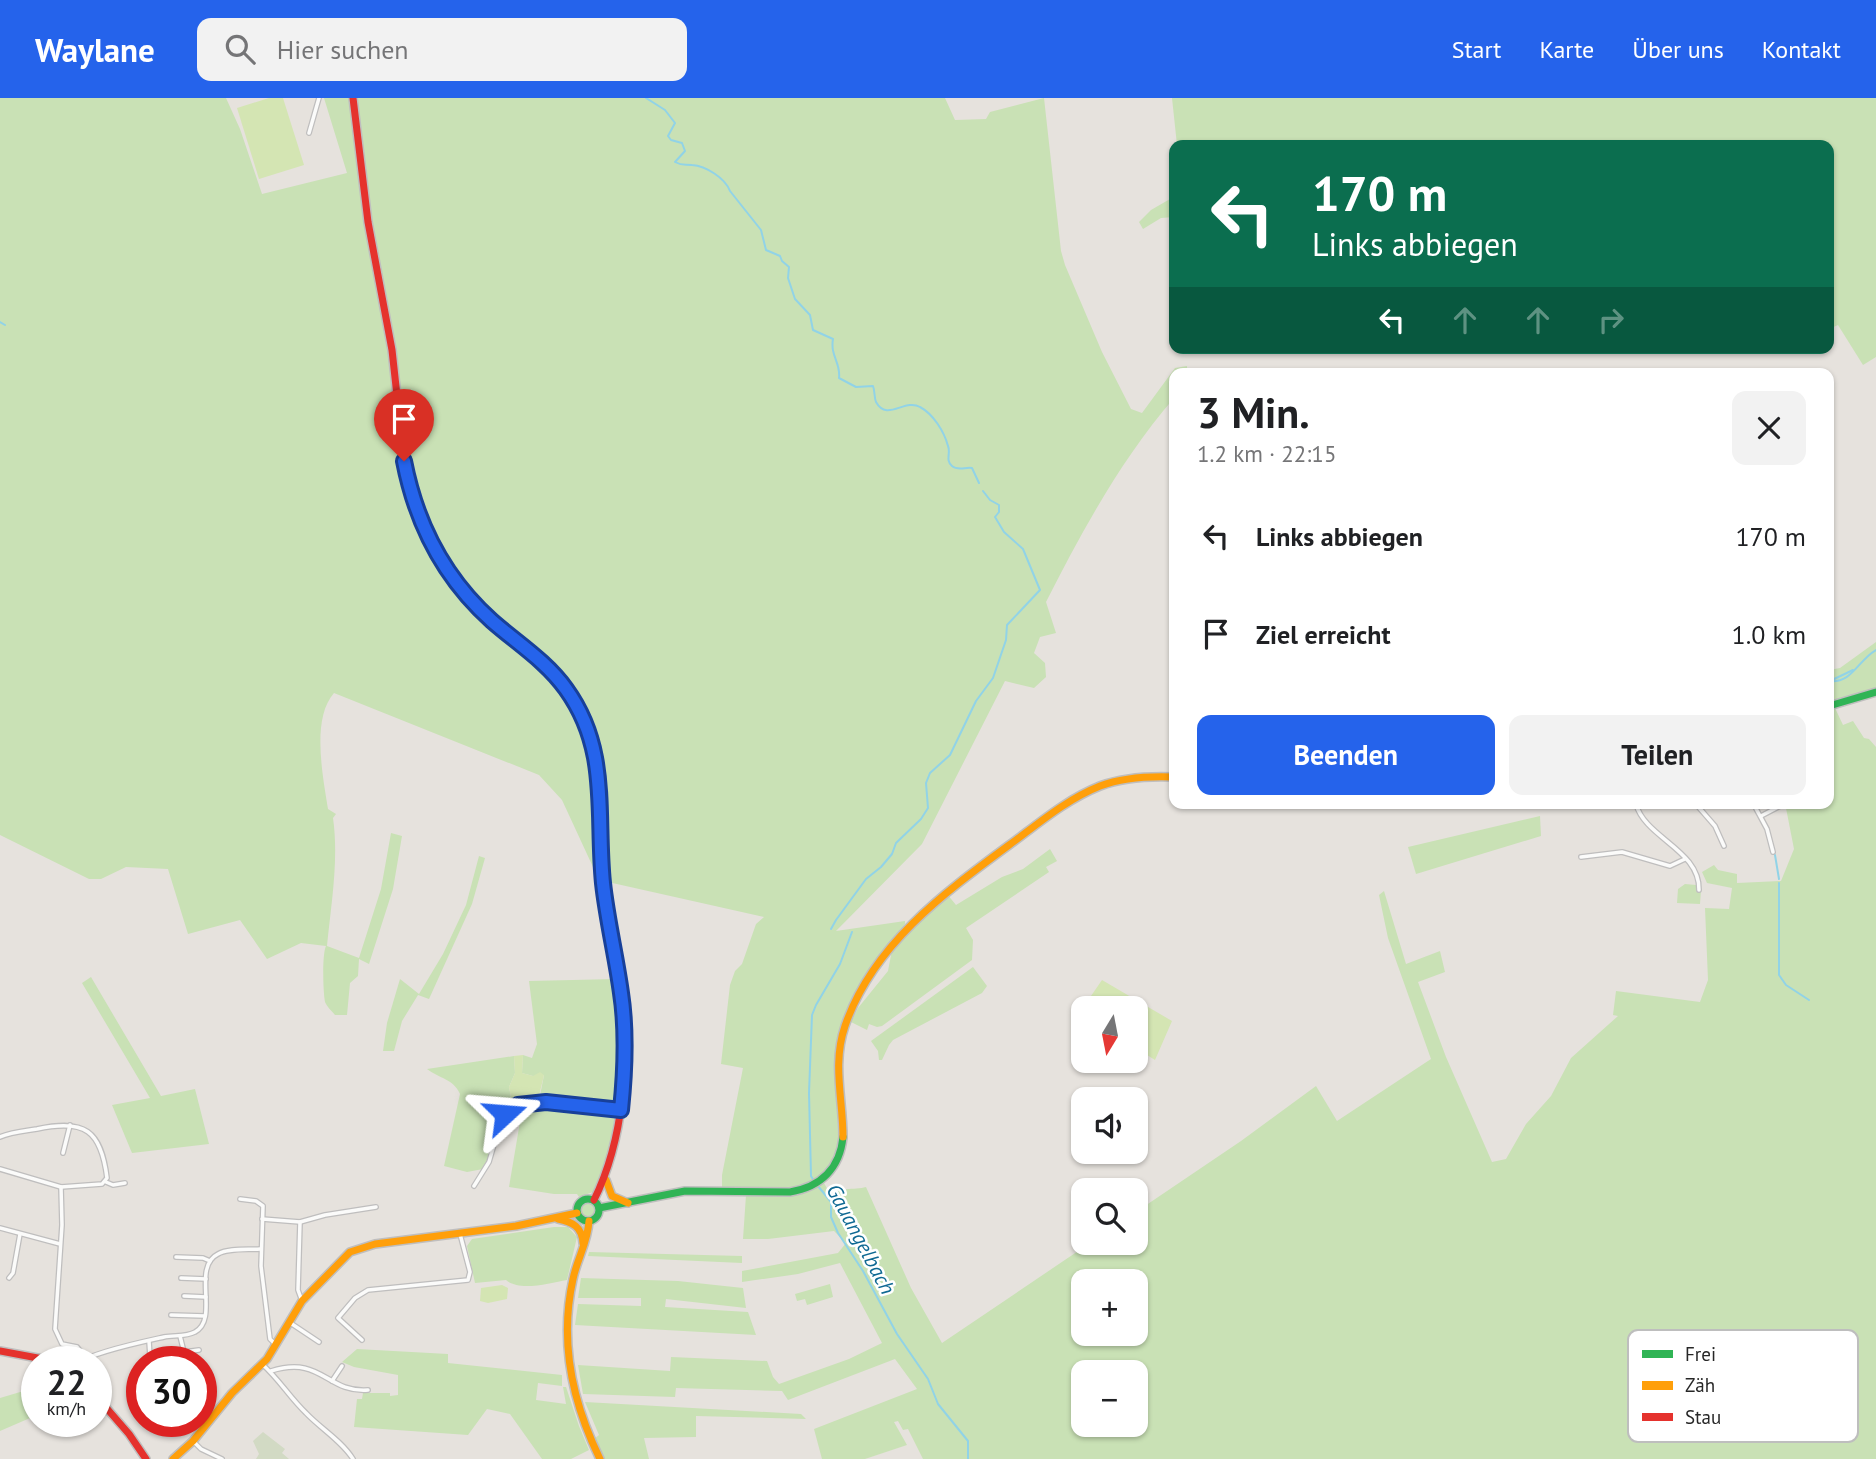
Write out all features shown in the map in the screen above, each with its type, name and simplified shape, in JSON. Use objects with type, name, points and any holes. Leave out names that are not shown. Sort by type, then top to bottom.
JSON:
[{"type":"main road","points":[[353,98],[368,222],[392,350],[404,461],[418,514],[437,554],[460,587],[492,621],[545,665],[566,688],[578,708],[594,746],[600,782],[603,884],[624,1012],[625,1066],[617,1136],[606,1176],[594,1200]]},
{"type":"main road","points":[[1834,705],[1876,692]]},
{"type":"main road","points":[[599,1208],[685,1191],[796,1191],[821,1182],[834,1168],[842,1146],[838,1068],[845,1026],[871,976],[906,928],[926,907],[966,876],[1074,799],[1100,786],[1125,779],[1169,777]]},
{"type":"main road","points":[[606,1176],[611,1196],[629,1203]]},
{"type":"main road","points":[[586,1198],[594,1200],[599,1208],[597,1216],[589,1221],[580,1218],[577,1213],[580,1201],[586,1198]]},
{"type":"main road","points":[[173,1459],[262,1364],[302,1301],[346,1255],[368,1245],[516,1226],[577,1213]]},
{"type":"main road","points":[[556,1218],[576,1224],[583,1242]]},
{"type":"main road","points":[[589,1221],[589,1232],[583,1242],[569,1301],[567,1359],[579,1412],[600,1459]]},
{"type":"main road","points":[[0,1350],[21,1354]]},
{"type":"main road","points":[[112,1414],[146,1459]]},
{"type":"street","points":[[309,133],[319,98]]},
{"type":"street","points":[[1637,809],[1647,824],[1674,845],[1685,859],[1697,875],[1699,890]]},
{"type":"street","points":[[1700,809],[1715,826],[1724,846]]},
{"type":"street","points":[[1757,809],[1770,836],[1773,852]]},
{"type":"street","points":[[1761,816],[1774,809]]},
{"type":"street","points":[[1581,857],[1622,852],[1668,866],[1685,859]]},
{"type":"street","points":[[474,1186],[490,1161],[502,1117],[515,1106],[549,1102],[621,1110]]},
{"type":"street","points":[[0,1137],[60,1124],[85,1129],[95,1138],[105,1162],[106,1182]]},
{"type":"street","points":[[63,1153],[70,1125]]},
{"type":"street","points":[[0,1169],[61,1187],[86,1187],[106,1182],[114,1185],[125,1183]]},
{"type":"street","points":[[61,1187],[55,1330],[61,1343],[73,1346]]},
{"type":"street","points":[[240,1199],[261,1203],[263,1209],[260,1250],[271,1339],[275,1345]]},
{"type":"street","points":[[262,1219],[300,1222],[325,1214],[376,1207]]},
{"type":"street","points":[[300,1222],[298,1290],[302,1301]]},
{"type":"street","points":[[0,1228],[60,1244]]},
{"type":"street","points":[[362,1340],[338,1318],[359,1294],[368,1290],[468,1280],[470,1272],[460,1233]]},
{"type":"street","points":[[9,1278],[13,1273],[20,1234]]},
{"type":"street","points":[[112,1351],[166,1336],[180,1336],[197,1331],[205,1316],[206,1279],[210,1261],[223,1252],[260,1250]]},
{"type":"street","points":[[176,1257],[205,1258],[210,1261]]},
{"type":"street","points":[[181,1278],[206,1279]]},
{"type":"street","points":[[184,1296],[206,1297]]},
{"type":"street","points":[[171,1315],[205,1316]]},
{"type":"street","points":[[289,1322],[319,1342]]},
{"type":"street","points":[[180,1336],[182,1346]]},
{"type":"street","points":[[149,1341],[149,1346]]},
{"type":"street","points":[[262,1364],[306,1413],[353,1459]]},
{"type":"street","points":[[271,1371],[299,1366],[319,1372],[353,1390],[368,1390]]},
{"type":"street","points":[[332,1381],[342,1366]]},
{"type":"street","points":[[192,1441],[222,1459]]},
{"type":"green space","points":[[0,98],[226,98],[240,129],[262,194],[347,173],[324,98],[945,98],[955,120],[986,119],[990,112],[1044,98],[1061,251],[1065,265],[1102,352],[1131,409],[1142,413],[1169,376],[1169,404],[1120,470],[1046,602],[1056,633],[1040,637],[1034,653],[1045,663],[1046,677],[1034,688],[1005,681],[922,844],[836,931],[905,921],[863,982],[841,1032],[836,1060],[838,1134],[835,1156],[827,1171],[814,1181],[798,1187],[779,1189],[722,1188],[722,1175],[743,1068],[721,1064],[730,985],[735,971],[742,964],[756,924],[764,917],[599,880],[562,800],[539,775],[334,693],[323,718],[320,749],[328,809],[336,814],[333,818],[335,866],[327,946],[359,958],[381,889],[391,833],[402,836],[393,889],[369,964],[359,959],[358,976],[350,983],[347,1015],[335,1015],[325,1002],[323,965],[326,946],[301,943],[267,959],[240,920],[188,934],[168,869],[126,867],[101,879],[89,879],[0,835]]},
{"type":"green space","points":[[269,98],[283,98],[304,165],[259,179],[237,108]]},
{"type":"green space","points":[[1172,98],[1876,98],[1876,357],[1863,365],[1838,325],[1834,327],[1834,140],[1176,140]]},
{"type":"green space","points":[[1169,200],[1169,217],[1161,218],[1143,229],[1139,222],[1151,210]]},
{"type":"green space","points":[[1876,642],[1876,689],[1834,702],[1834,669],[1840,668]]},
{"type":"green space","points":[[1835,708],[1843,725],[1853,721],[1864,738],[1869,739],[1876,747],[1876,1459],[923,1459],[908,1429],[903,1430],[898,1421],[894,1422],[907,1445],[865,1459],[822,1459],[814,1429],[917,1389],[895,1359],[788,1400],[782,1391],[676,1388],[675,1397],[583,1394],[578,1365],[670,1371],[671,1357],[767,1361],[779,1384],[849,1359],[882,1343],[840,1263],[798,1274],[742,1282],[742,1271],[838,1253],[846,1243],[834,1231],[768,1239],[743,1239],[746,1195],[786,1195],[824,1183],[829,1192],[866,1187],[911,1288],[942,1343],[1072,1255],[1148,1255],[1148,1204],[1316,1086],[1337,1121],[1431,1059],[1388,938],[1379,895],[1384,891],[1406,964],[1440,951],[1445,972],[1418,982],[1446,1057],[1492,1162],[1506,1159],[1526,1124],[1551,1096],[1571,1058],[1618,1016],[1613,1015],[1616,991],[1700,1002],[1708,980],[1705,908],[1729,909],[1732,888],[1707,883],[1702,872],[1714,865],[1718,870],[1737,874],[1737,883],[1781,881],[1794,849],[1786,809],[1834,809]]},
{"type":"green space","points":[[1540,816],[1541,836],[1416,874],[1408,847]]},
{"type":"green space","points":[[1050,849],[1057,861],[1046,867],[1049,872],[966,928],[973,940],[972,960],[882,1026],[869,1024],[867,1030],[851,1022],[858,1008],[888,971],[892,950],[931,905],[947,894],[956,905],[1002,877],[1023,869]]},
{"type":"green space","points":[[479,856],[485,858],[472,904],[429,999],[418,995],[402,1021],[394,1051],[383,1051],[387,1023],[400,979],[419,994],[443,954],[466,905]]},
{"type":"green space","points":[[1685,884],[1696,885],[1697,890],[1701,890],[1700,904],[1677,903],[1678,889]]},
{"type":"green space","points":[[973,967],[987,986],[982,993],[893,1040],[882,1060],[879,1060],[878,1051],[871,1041]]},
{"type":"green space","points":[[91,977],[161,1096],[195,1089],[209,1144],[132,1153],[112,1105],[150,1098],[82,983]]},
{"type":"green space","points":[[616,979],[622,1022],[622,1078],[607,1160],[593,1192],[579,1197],[577,1194],[554,1194],[509,1187],[523,1104],[539,1101],[544,1075],[522,1073],[523,1055],[532,1058],[537,1044],[529,981]]},
{"type":"green space","points":[[1102,980],[1129,996],[1091,996]]},
{"type":"green space","points":[[1148,1007],[1172,1021],[1155,1060],[1148,1056]]},
{"type":"green space","points":[[523,1055],[522,1073],[533,1076],[540,1072],[544,1075],[537,1104],[512,1103],[509,1087],[515,1073],[514,1056]]},
{"type":"green space","points":[[514,1056],[515,1073],[509,1087],[512,1103],[504,1102],[490,1156],[483,1169],[467,1172],[444,1166],[460,1094],[450,1082],[427,1069]]},
{"type":"green space","points":[[588,1201],[594,1204],[597,1210],[594,1216],[588,1219],[582,1216],[579,1210],[582,1204]]},
{"type":"green space","points":[[568,1227],[577,1237],[567,1280],[527,1286],[512,1284],[506,1280],[475,1283],[467,1246],[472,1239]]},
{"type":"green space","points":[[589,1252],[742,1256],[742,1263],[588,1256]]},
{"type":"green space","points":[[581,1278],[678,1281],[743,1288],[746,1308],[666,1299],[665,1307],[748,1312],[756,1335],[575,1325],[578,1304],[641,1306],[641,1298],[578,1298]]},
{"type":"green space","points":[[830,1284],[833,1297],[807,1305],[805,1299],[797,1301],[795,1294]]},
{"type":"green space","points":[[502,1285],[508,1288],[507,1299],[488,1303],[480,1301],[481,1288]]},
{"type":"green space","points":[[357,1349],[448,1354],[448,1363],[562,1375],[562,1386],[538,1383],[536,1400],[566,1404],[563,1387],[566,1387],[589,1450],[571,1459],[542,1459],[510,1414],[487,1409],[468,1435],[354,1427],[357,1399],[362,1399],[363,1393],[398,1395],[398,1375],[354,1367],[342,1362]]},
{"type":"green space","points":[[21,1392],[21,1422],[0,1431],[0,1398]]},
{"type":"green space","points":[[585,1402],[801,1414],[806,1419],[696,1416],[696,1437],[644,1438],[649,1459],[603,1459],[594,1439],[599,1435]]},
{"type":"green space","points":[[263,1432],[285,1449],[282,1453],[289,1459],[256,1459],[259,1454],[253,1441]]},
{"type":"waterway","name":"Gauangelbach","points":[[646,98],[665,110],[675,123],[668,136],[671,140],[682,143],[685,151],[675,162],[703,168],[719,177],[761,230],[766,250],[780,256],[789,267],[788,278],[795,299],[810,315],[813,330],[833,339],[839,378],[856,387],[873,386],[876,402],[885,410],[908,405],[925,410],[934,418],[944,435],[950,464],[957,468],[972,468],[979,483]]},
{"type":"waterway","points":[[0,322],[5,325]]},
{"type":"waterway","name":"Gauangelbach","points":[[831,929],[866,879],[881,867],[892,854],[896,843],[921,819],[928,808],[926,783],[930,773],[950,755],[976,701],[993,678],[1006,640],[1007,625],[1040,590],[1023,549],[1004,532],[995,517],[999,512],[999,505],[990,500],[983,491]]},
{"type":"waterway","points":[[1834,681],[1844,679],[1876,650]]},
{"type":"waterway","points":[[1834,679],[1853,670]]},
{"type":"waterway","points":[[1775,855],[1779,879]]},
{"type":"waterway","points":[[1779,883],[1779,975],[1786,985],[1809,1000]]},
{"type":"waterway","name":"Gauangelbach","points":[[814,1181],[811,1176],[809,1093],[812,1015],[840,964],[852,932]]},
{"type":"waterway","name":"Gauangelbach","points":[[818,1186],[831,1202],[831,1217],[838,1233],[863,1271],[897,1334],[928,1379],[938,1404],[968,1441],[968,1459]]},
{"type":"traffic: fast","points":[[1834,705],[1876,692]]},
{"type":"traffic: fast","points":[[599,1208],[685,1191],[790,1192],[801,1189],[820,1181],[833,1167],[843,1137]]},
{"type":"traffic: fast","points":[[584,1199],[592,1199],[599,1206],[599,1210],[599,1214],[592,1221],[584,1221],[577,1214],[577,1206],[584,1199]]},
{"type":"traffic: slow","points":[[399,414],[408,473],[416,501],[438,553],[453,578],[494,623],[551,673],[578,710]]},
{"type":"traffic: slow","points":[[843,1137],[839,1068],[841,1040],[858,996],[895,942],[942,897],[1068,802],[1100,786],[1118,781],[1169,777]]},
{"type":"traffic: slow","points":[[606,1180],[612,1196],[628,1203]]},
{"type":"traffic: slow","points":[[173,1459],[193,1441],[232,1393],[267,1359],[302,1301],[350,1252],[375,1244],[516,1226],[577,1213]]},
{"type":"traffic: slow","points":[[558,1219],[576,1226],[583,1243]]},
{"type":"traffic: slow","points":[[589,1221],[569,1302],[568,1349],[575,1394],[600,1459]]},
{"type":"traffic: jam","points":[[353,98],[368,222],[392,350],[399,414]]},
{"type":"traffic: jam","points":[[578,710],[593,751],[600,792],[603,877],[622,992],[625,1044],[625,1071],[618,1125],[604,1177],[594,1200]]},
{"type":"traffic: jam","points":[[0,1351],[21,1355]]},
{"type":"traffic: jam","points":[[112,1414],[146,1459]]},
{"type":"route","points":[[404,461],[414,502],[437,554],[470,599],[545,665],[566,688],[589,731],[598,764],[603,884],[622,994],[624,1021],[625,1066],[621,1110],[546,1102],[518,1105],[505,1114]]}]
